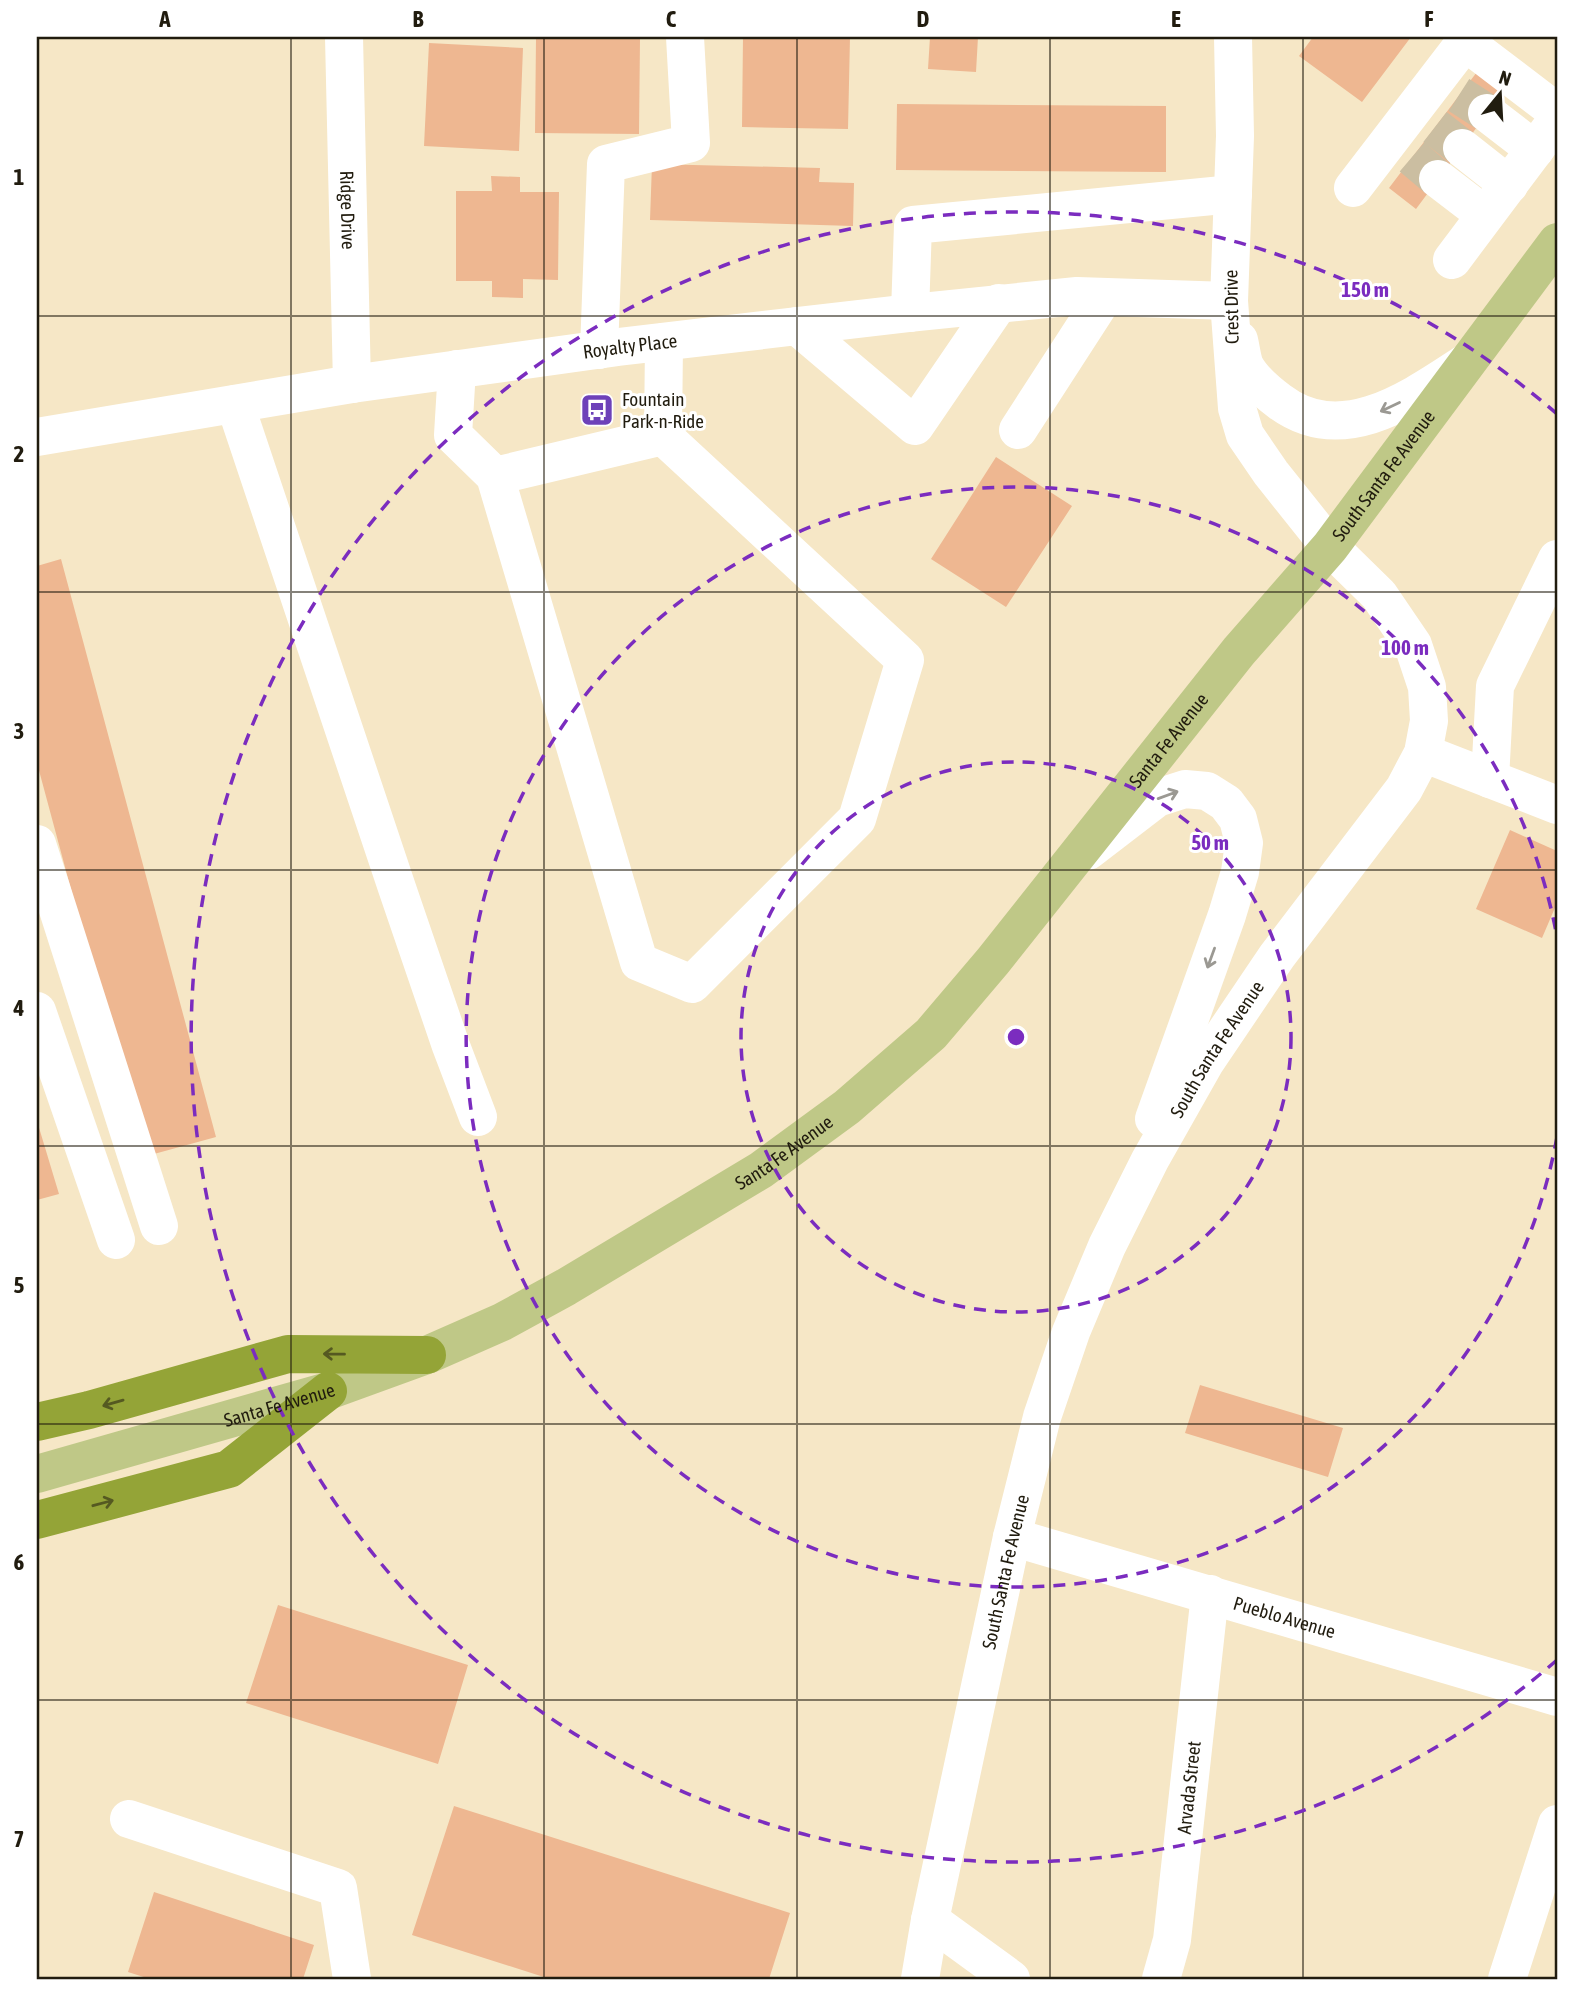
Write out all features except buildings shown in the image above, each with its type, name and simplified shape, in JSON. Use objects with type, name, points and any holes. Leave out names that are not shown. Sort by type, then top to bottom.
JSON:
[{"type":"highway","points":[[37,1422],[288,1354],[427,1355]]},
{"type":"highway","points":[[37,1520],[229,1469],[328,1391]]},
{"type":"main road","name":"South Santa Fe Avenue","points":[[1330,547],[1557,242]]},
{"type":"main road","name":"Santa Fe Avenue","points":[[37,1474],[328,1391],[427,1355],[502,1322],[566,1287],[761,1170],[847,1107],[931,1034],[1073,863],[1239,651],[1330,547]]},
{"type":"street","name":"Ridge Drive","points":[[345,37],[352,384]]},
{"type":"street","points":[[599,350],[606,164],[691,143],[685,37]]},
{"type":"street","name":"Crest Drive","points":[[1233,37],[1235,136],[1229,301],[1237,408],[1245,435],[1271,473],[1330,547]]},
{"type":"street","points":[[1353,188],[1413,159],[1437,128],[1461,95],[1465,42],[1557,112]]},
{"type":"street","points":[[1461,95],[1535,150]]},
{"type":"street","points":[[1452,260],[1557,120]]},
{"type":"street","points":[[1437,128],[1509,185]]},
{"type":"street","points":[[1413,159],[1485,215]]},
{"type":"street","points":[[911,313],[913,225],[1233,194]]},
{"type":"street","name":"Royalty Place","points":[[37,437],[352,384],[797,326],[1077,296],[1229,301]]},
{"type":"street","points":[[1018,430],[1104,297]]},
{"type":"street","points":[[1229,301],[1245,367],[1266,392],[1292,411],[1317,420],[1346,421],[1377,413],[1418,394],[1470,360]]},
{"type":"street","points":[[797,326],[915,426],[999,303]]},
{"type":"street","points":[[457,369],[453,435],[495,476],[639,962],[692,984],[857,820],[905,660],[663,436],[664,342]]},
{"type":"street","points":[[235,404],[406,915],[478,1117]]},
{"type":"street","points":[[495,476],[663,436]]},
{"type":"street","name":"South Santa Fe Avenue","points":[[920,1979],[930,1920],[1012,1537],[1042,1417],[1071,1332],[1107,1246],[1150,1160],[1206,1061],[1277,957],[1404,789],[1423,753],[1429,721],[1427,687],[1413,645],[1380,595],[1330,547]]},
{"type":"street","points":[[1490,779],[1495,686],[1557,559]]},
{"type":"street","points":[[1423,753],[1557,805]]},
{"type":"street","points":[[1073,863],[1157,798],[1185,789],[1207,791],[1226,803],[1238,819],[1244,843],[1240,872],[1227,915],[1171,1067],[1119,1222]]},
{"type":"street","points":[[37,844],[159,1226]]},
{"type":"street","points":[[37,1010],[116,1240]]},
{"type":"street","name":"Pueblo Avenue","points":[[1012,1537],[1557,1697]]},
{"type":"street","name":"Arvada Street","points":[[1161,1979],[1172,1940],[1210,1594]]},
{"type":"street","points":[[129,1819],[338,1888],[352,1979]]},
{"type":"street","points":[[1507,1979],[1557,1824]]},
{"type":"street","points":[[930,1920],[1010,1979]]},
{"type":"tunnel","points":[[1459,95],[1487,113]]},
{"type":"tunnel","points":[[1435,127],[1462,148]]},
{"type":"tunnel","points":[[1412,157],[1438,179]]},
{"type":"place","name":"Fountain Park-n-Ride","points":[[597,410]]}]
